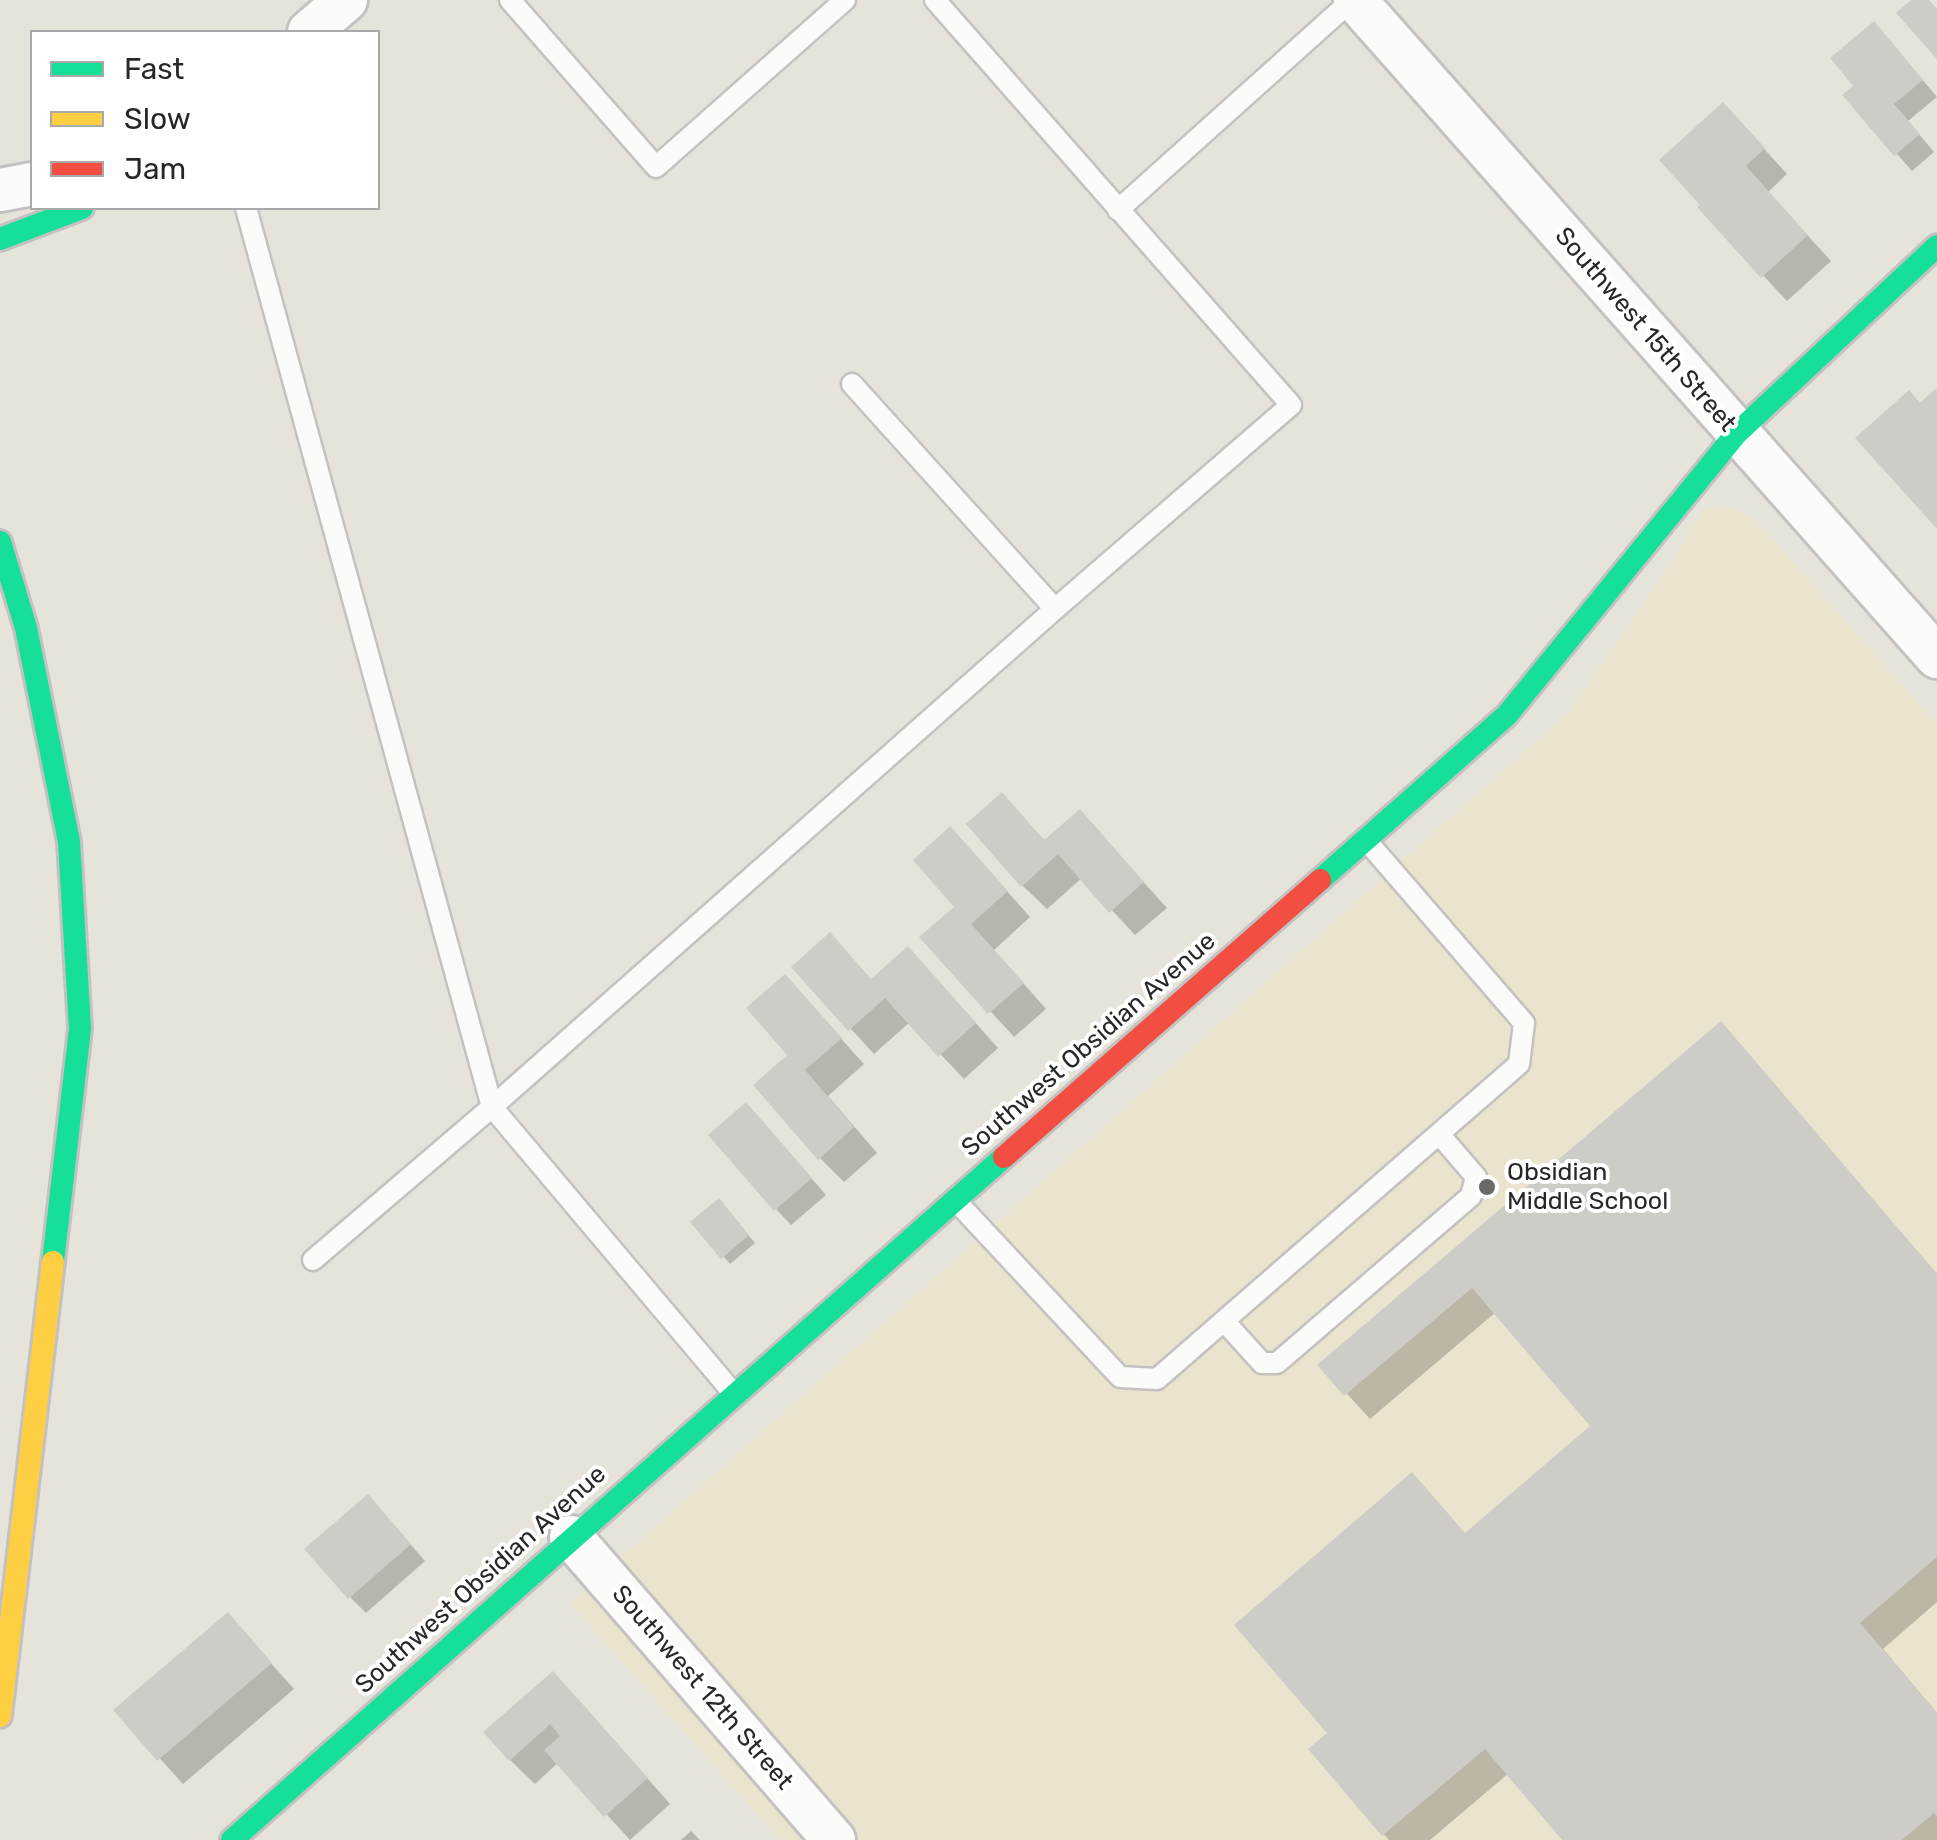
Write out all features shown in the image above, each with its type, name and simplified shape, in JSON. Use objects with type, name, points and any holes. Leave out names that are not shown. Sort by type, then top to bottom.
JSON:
[{"type":"street","points":[[311,30],[346,0]]},
{"type":"street","name":"Southwest 15th Street","points":[[1354,0],[1937,658]]},
{"type":"street","points":[[0,190],[30,184]]},
{"type":"street","points":[[0,239],[76,210]]},
{"type":"street","name":"Southwest Obsidian Avenue","points":[[232,1840],[1507,715],[1736,434],[1937,246]]},
{"type":"street","points":[[0,542],[26,628],[69,842],[80,1029],[0,1716]]},
{"type":"street","name":"Southwest 12th Street","points":[[571,1537],[834,1840]]},
{"type":"lane","points":[[510,0],[656,167],[846,0]]},
{"type":"lane","points":[[313,1260],[1290,406],[934,0]]},
{"type":"lane","points":[[1118,210],[1354,0]]},
{"type":"lane","points":[[247,210],[492,1107],[734,1394]]},
{"type":"lane","points":[[852,384],[1055,608]]},
{"type":"lane","points":[[955,1199],[1120,1378],[1157,1379],[1439,1134],[1518,1064],[1524,1024],[1365,839]]},
{"type":"lane","points":[[1224,1321],[1262,1363],[1278,1363],[1471,1196],[1476,1177],[1439,1134]]},
{"type":"shaded area","name":"Obsidian Middle School","points":[[1732,507],[1754,518],[1937,724],[1937,1840],[780,1840],[570,1603],[1569,712],[1704,508]]},
{"type":"building","points":[[1911,0],[1929,0],[1937,9],[1937,59],[1896,13]]},
{"type":"building","points":[[1874,21],[1923,80],[1894,104],[1920,134],[1894,156],[1842,95],[1853,86],[1830,58]]},
{"type":"building","points":[[1723,102],[1765,148],[1746,166],[1808,235],[1761,278],[1659,160]]},
{"type":"building","points":[[1935,389],[1937,529],[1855,438],[1909,390],[1920,403]]},
{"type":"building","points":[[1002,792],[1044,840],[1080,809],[1144,882],[1109,913],[1058,854],[1021,887],[966,824]]},
{"type":"building","points":[[950,826],[1008,891],[971,924],[1024,983],[988,1014],[919,937],[954,907],[913,860]]},
{"type":"building","points":[[830,932],[871,979],[908,946],[976,1023],[938,1057],[885,998],[848,1031],[791,967]]},
{"type":"building","points":[[785,974],[842,1038],[805,1070],[854,1127],[818,1160],[753,1085],[787,1055],[746,1008]]},
{"type":"building","points":[[1721,1021],[1937,1274],[1937,1557],[1860,1623],[1937,1713],[1937,1816],[1934,1813],[1902,1840],[1562,1840],[1485,1749],[1382,1836],[1308,1749],[1327,1733],[1234,1625],[1412,1472],[1465,1533],[1590,1426],[1472,1288],[1344,1396],[1317,1365]]},
{"type":"building","points":[[746,1102],[812,1178],[774,1211],[708,1135]]},
{"type":"building","points":[[719,1198],[749,1235],[721,1259],[690,1222]]},
{"type":"building","points":[[368,1494],[411,1544],[348,1599],[304,1549]]},
{"type":"building","points":[[228,1612],[272,1663],[157,1761],[113,1710]]},
{"type":"building","points":[[553,1671],[648,1778],[604,1817],[544,1750],[560,1736],[550,1724],[509,1761],[483,1732]]},
{"type":"traffic: fast","points":[[0,239],[77,210]]},
{"type":"traffic: fast","points":[[1320,880],[1507,715],[1736,434],[1937,246]]},
{"type":"traffic: fast","points":[[0,542],[26,628],[69,842],[80,1029],[53,1262]]},
{"type":"traffic: fast","points":[[232,1840],[1004,1157]]},
{"type":"traffic: slow","points":[[0,1716],[53,1262]]},
{"type":"traffic: jam","points":[[1004,1157],[1320,880]]},
{"type":"place","name":"Obsidian Middle School","points":[[1487,1187]]}]
